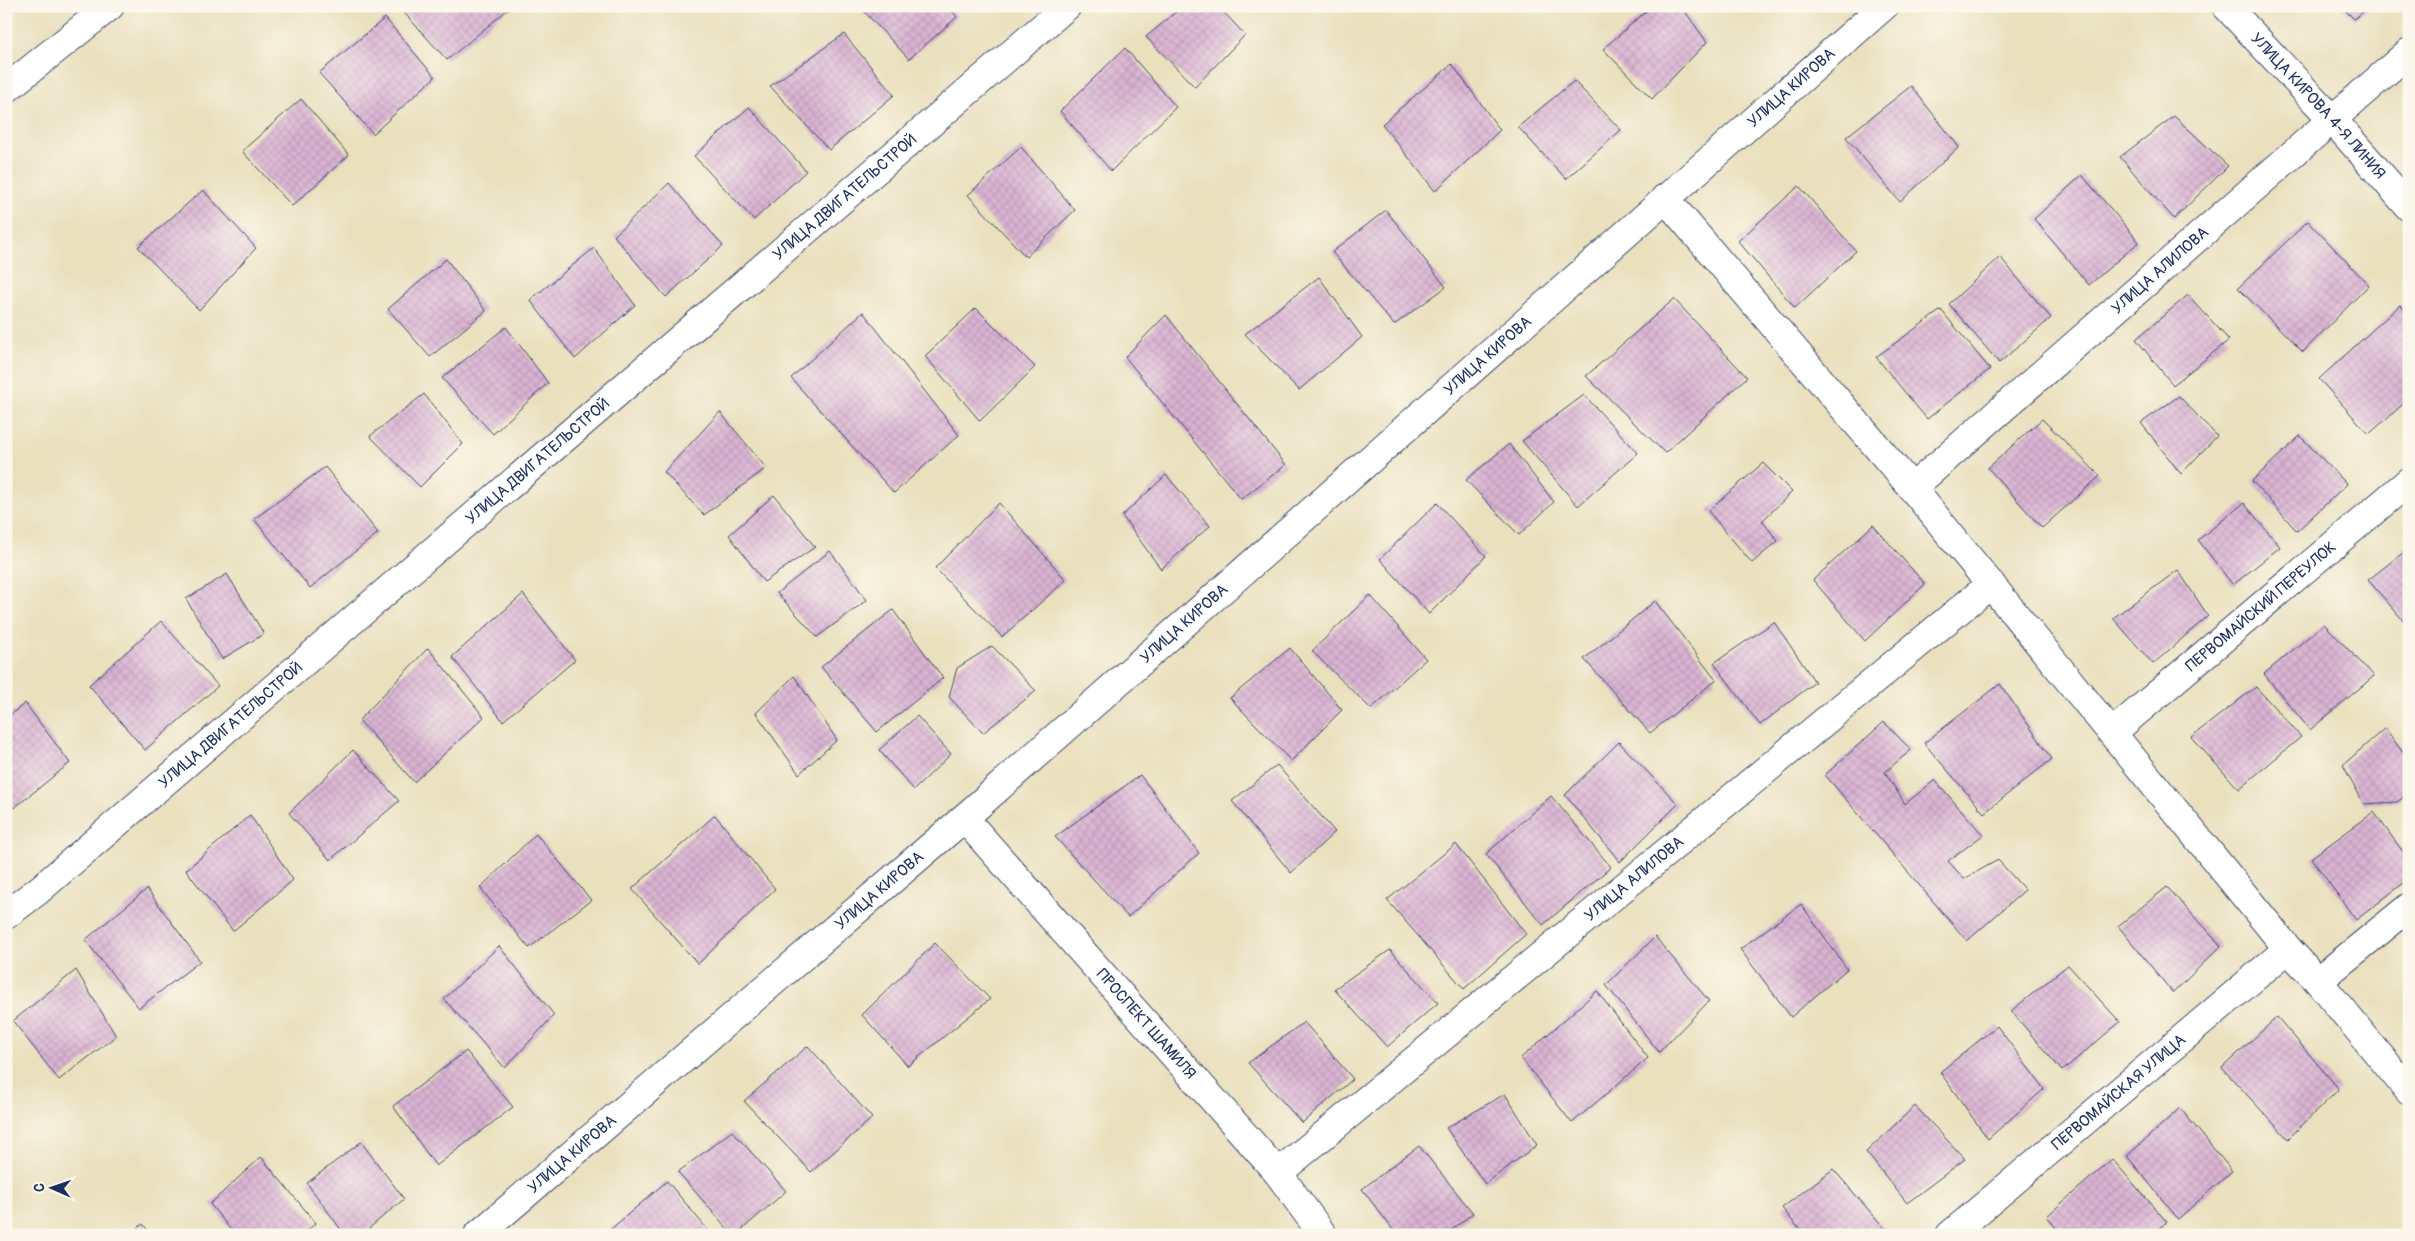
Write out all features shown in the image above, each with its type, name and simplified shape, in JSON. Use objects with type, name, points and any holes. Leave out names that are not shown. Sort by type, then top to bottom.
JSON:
[{"type":"street","points":[[6,89],[110,6]]},
{"type":"street","name":"УЛИЦА ДВИГАТЕЛЬСТРОЙ","points":[[6,915],[39,890],[1067,6]]},
{"type":"street","name":"УЛИЦА КИРОВА","points":[[478,1235],[964,818],[1884,6]]},
{"type":"street","name":"УЛИЦА КИРОВА 4-Я ЛИНИЯ","points":[[2226,6],[2332,119],[2409,207]]},
{"type":"street","name":"УЛИЦА АЛИЛОВА","points":[[1912,488],[2409,52]]},
{"type":"street","points":[[1665,198],[1912,488],[2114,732],[2288,949],[2318,981],[2409,1091]]},
{"type":"street","name":"ПЕРВОМАЙСКИЙ ПЕРЕУЛОК","points":[[2114,732],[2409,481]]},
{"type":"street","name":"УЛИЦА АЛИЛОВА","points":[[1278,1173],[1991,584]]},
{"type":"street","name":"ПРОСПЕКТ ШАМИЛЯ","points":[[964,818],[1278,1173],[1323,1235]]},
{"type":"street","points":[[2318,981],[2409,907]]},
{"type":"street","name":"ПЕРВОМАЙСКАЯ УЛИЦА","points":[[1950,1235],[2288,949]]},
{"type":"building","points":[[398,6],[512,6],[447,60]]},
{"type":"building","points":[[859,6],[948,6],[957,17],[909,59]]},
{"type":"building","points":[[1183,6],[1218,6],[1245,35],[1195,87],[1146,37]]},
{"type":"building","points":[[1652,6],[1681,6],[1707,42],[1652,99],[1603,49]]},
{"type":"building","points":[[2341,6],[2371,6],[2354,19]]},
{"type":"building","points":[[385,18],[435,77],[373,134],[319,73]]},
{"type":"building","points":[[844,34],[894,95],[829,150],[770,86]]},
{"type":"building","points":[[1125,48],[1176,107],[1111,171],[1060,111]]},
{"type":"building","points":[[1452,64],[1500,130],[1435,191],[1382,124]]},
{"type":"building","points":[[1574,81],[1621,130],[1566,179],[1518,127]]},
{"type":"building","points":[[1911,86],[1959,147],[1900,202],[1846,137]]},
{"type":"building","points":[[301,99],[349,155],[292,206],[242,151]]},
{"type":"building","points":[[749,107],[806,171],[754,220],[694,156]]},
{"type":"building","points":[[2174,116],[2228,166],[2174,219],[2120,157]]},
{"type":"building","points":[[1021,147],[1075,210],[1026,257],[968,195]]},
{"type":"building","points":[[2082,175],[2139,242],[2089,285],[2034,219]]},
{"type":"building","points":[[669,183],[723,246],[666,297],[614,236]]},
{"type":"building","points":[[1799,186],[1856,251],[1795,308],[1738,241]]},
{"type":"building","points":[[203,190],[256,248],[199,310],[138,247]]},
{"type":"building","points":[[1386,210],[1446,287],[1394,325],[1332,252]]},
{"type":"building","points":[[2308,221],[2369,285],[2303,352],[2238,288]]},
{"type":"building","points":[[594,248],[635,305],[575,359],[530,300]]},
{"type":"building","points":[[2000,257],[2051,318],[1999,363],[1949,304]]},
{"type":"building","points":[[446,259],[486,311],[430,357],[388,309]]},
{"type":"building","points":[[1319,277],[1362,337],[1299,390],[1245,334]]},
{"type":"building","points":[[2188,295],[2229,340],[2173,385],[2136,339]]},
{"type":"building","points":[[1674,299],[1747,377],[1665,453],[1586,376]]},
{"type":"building","points":[[2400,305],[2409,314],[2409,399],[2369,434],[2319,379]]},
{"type":"building","points":[[976,308],[1035,367],[980,421],[925,356]]},
{"type":"building","points":[[1941,310],[1990,369],[1927,419],[1876,357]]},
{"type":"building","points":[[863,312],[959,435],[894,493],[791,378]]},
{"type":"building","points":[[1166,315],[1286,465],[1241,499],[1125,357]]},
{"type":"building","points":[[506,327],[548,383],[493,434],[442,378]]},
{"type":"building","points":[[424,394],[463,444],[420,487],[370,436]]},
{"type":"building","points":[[1584,395],[1638,453],[1578,506],[1522,441]]},
{"type":"building","points":[[2179,396],[2217,436],[2181,474],[2141,423]]},
{"type":"building","points":[[720,412],[766,468],[704,515],[664,472]]},
{"type":"building","points":[[2042,419],[2100,476],[2042,528],[1988,468]]},
{"type":"building","points":[[2300,436],[2347,484],[2297,531],[2252,481]]},
{"type":"building","points":[[1509,444],[1554,502],[1519,535],[1466,480]]},
{"type":"building","points":[[1763,463],[1792,492],[1762,521],[1778,541],[1752,563],[1708,511]]},
{"type":"building","points":[[325,467],[378,533],[310,588],[254,519]]},
{"type":"building","points":[[1166,475],[1210,526],[1161,569],[1122,516]]},
{"type":"building","points":[[774,495],[815,547],[764,582],[729,535]]},
{"type":"building","points":[[999,503],[1066,580],[1002,637],[935,568]]},
{"type":"building","points":[[1437,503],[1486,556],[1429,614],[1380,559]]},
{"type":"building","points":[[2244,503],[2280,547],[2233,585],[2198,540]]},
{"type":"building","points":[[1873,525],[1925,584],[1865,641],[1813,580]]},
{"type":"building","points":[[2409,548],[2409,627],[2368,580]]},
{"type":"building","points":[[830,551],[867,600],[817,637],[777,593]]},
{"type":"building","points":[[2178,570],[2208,616],[2153,664],[2113,618]]},
{"type":"building","points":[[227,574],[264,634],[222,659],[186,599]]},
{"type":"building","points":[[523,594],[575,660],[503,721],[452,657]]},
{"type":"building","points":[[1370,595],[1426,659],[1371,709],[1312,651]]},
{"type":"building","points":[[1655,601],[1716,680],[1650,733],[1584,659]]},
{"type":"building","points":[[893,610],[943,678],[877,732],[821,667]]},
{"type":"building","points":[[161,621],[218,686],[145,750],[89,685]]},
{"type":"building","points":[[1774,622],[1815,682],[1760,725],[1714,663]]},
{"type":"building","points":[[2324,624],[2374,676],[2310,730],[2264,674]]},
{"type":"building","points":[[992,646],[1036,691],[983,733],[949,697],[957,668]]},
{"type":"building","points":[[428,648],[484,717],[414,782],[359,720]]},
{"type":"building","points":[[1290,648],[1342,710],[1291,761],[1230,698]]},
{"type":"building","points":[[794,676],[837,740],[799,774],[756,713]]},
{"type":"building","points":[[2000,684],[2052,759],[1984,813],[1924,743]]},
{"type":"building","points":[[2256,687],[2301,737],[2239,789],[2191,737]]},
{"type":"building","points":[[25,703],[70,763],[14,808],[6,798],[6,718]]},
{"type":"building","points":[[917,716],[951,754],[914,790],[879,750]]},
{"type":"building","points":[[1884,722],[1911,750],[1885,772],[1905,804],[1935,780],[1983,835],[1948,861],[1964,879],[1998,860],[2025,890],[1967,941],[1825,775]]},
{"type":"building","points":[[2385,728],[2409,761],[2409,793],[2397,802],[2364,804],[2343,765]]},
{"type":"building","points":[[1619,742],[1678,804],[1620,862],[1565,795]]},
{"type":"building","points":[[353,750],[399,801],[330,860],[289,813]]},
{"type":"building","points":[[1277,765],[1335,832],[1291,873],[1232,801]]},
{"type":"building","points":[[1140,775],[1199,853],[1128,917],[1055,837]]},
{"type":"building","points":[[1551,796],[1611,867],[1543,925],[1486,854]]},
{"type":"building","points":[[2374,812],[2409,860],[2409,879],[2356,920],[2311,858]]},
{"type":"building","points":[[250,815],[293,880],[233,931],[186,870]]},
{"type":"building","points":[[715,815],[775,889],[698,964],[632,889]]},
{"type":"building","points":[[536,834],[591,900],[529,948],[480,888]]},
{"type":"building","points":[[1456,844],[1526,934],[1464,989],[1387,900]]},
{"type":"building","points":[[2167,887],[2221,946],[2173,993],[2118,926]]},
{"type":"building","points":[[147,889],[200,961],[139,1008],[85,940]]},
{"type":"building","points":[[1801,904],[1847,969],[1791,1017],[1740,949]]},
{"type":"building","points":[[1655,937],[1709,1001],[1659,1052],[1606,985]]},
{"type":"building","points":[[935,943],[990,999],[908,1066],[862,1015]]},
{"type":"building","points":[[499,946],[554,1015],[505,1068],[444,999]]},
{"type":"building","points":[[1390,950],[1438,1003],[1387,1047],[1334,989]]},
{"type":"building","points":[[2068,965],[2120,1022],[2062,1071],[2011,1011]]},
{"type":"building","points":[[76,970],[116,1036],[59,1080],[13,1021]]},
{"type":"building","points":[[1597,991],[1648,1058],[1572,1123],[1521,1058]]},
{"type":"building","points":[[2277,1017],[2339,1089],[2288,1139],[2222,1068]]},
{"type":"building","points":[[1304,1022],[1353,1079],[1302,1123],[1248,1063]]},
{"type":"building","points":[[1997,1026],[2044,1089],[1988,1139],[1940,1072]]},
{"type":"building","points":[[808,1046],[872,1118],[811,1172],[744,1101]]},
{"type":"building","points":[[466,1051],[513,1107],[436,1166],[393,1106]]},
{"type":"building","points":[[1505,1094],[1537,1145],[1485,1184],[1446,1128]]},
{"type":"building","points":[[1915,1106],[1965,1159],[1907,1203],[1866,1152]]},
{"type":"building","points":[[2180,1108],[2232,1171],[2178,1219],[2127,1156]]},
{"type":"building","points":[[732,1131],[786,1191],[736,1235],[733,1235],[678,1172]]},
{"type":"building","points":[[361,1142],[404,1199],[361,1235],[345,1235],[307,1183]]},
{"type":"building","points":[[1419,1146],[1473,1213],[1445,1235],[1397,1235],[1362,1189]]},
{"type":"building","points":[[261,1157],[316,1223],[302,1235],[235,1235],[210,1204]]},
{"type":"building","points":[[2112,1159],[2167,1222],[2152,1235],[2061,1235],[2047,1216]]},
{"type":"building","points":[[1833,1169],[1887,1231],[1883,1235],[1804,1235],[1782,1208]]},
{"type":"building","points":[[667,1181],[712,1235],[604,1235]]},
{"type":"building","points":[[143,1224],[151,1235],[127,1235]]}]
